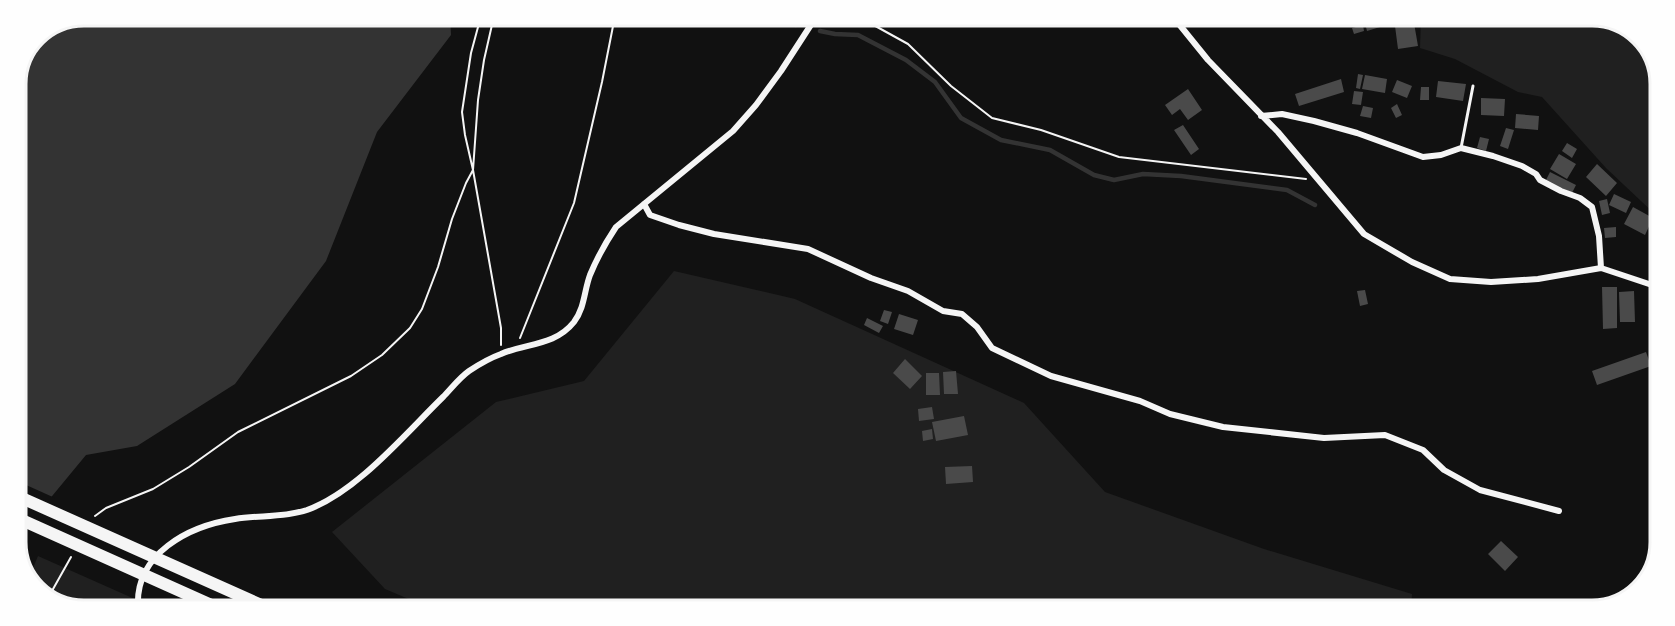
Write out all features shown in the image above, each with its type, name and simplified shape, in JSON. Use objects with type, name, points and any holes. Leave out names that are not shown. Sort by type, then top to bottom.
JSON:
[{"type":"highway","points":[[26,500],[250,600]]},
{"type":"highway","points":[[26,522],[200,600]]},
{"type":"street","points":[[138,600],[138,588],[148,564],[164,548],[185,535],[213,523],[238,518],[284,516],[308,510],[358,479],[468,372],[502,354],[530,347],[560,335],[573,323],[582,309],[590,276],[616,227],[733,131],[768,88],[810,26]]},
{"type":"street","points":[[1180,26],[1208,60],[1278,132],[1364,234],[1412,262],[1450,279],[1503,281],[1539,279],[1601,268],[1649,285]]},
{"type":"street","points":[[1261,116],[1282,114],[1314,121],[1357,133],[1423,157],[1441,155],[1461,148],[1522,166],[1536,174],[1540,180],[1580,198],[1592,207],[1599,236],[1601,268]]},
{"type":"street","points":[[644,204],[650,215],[679,225],[714,234],[808,249],[871,278],[908,291],[943,311],[962,314],[977,327],[992,348],[1051,376],[1140,401],[1170,414],[1222,427],[1324,438],[1386,435],[1423,450],[1444,471],[1480,490],[1559,511]]},
{"type":"lane","points":[[1461,148],[1473,86]]},
{"type":"path","points":[[479,26],[465,85],[462,112],[501,328],[502,354]]},
{"type":"path","points":[[94,517],[106,508],[153,489],[238,432],[351,376],[382,356],[410,328],[422,309],[438,267],[452,219],[473,170],[478,100],[492,26]]},
{"type":"path","points":[[516,350],[574,203],[613,26]]},
{"type":"path","points":[[875,26],[908,44],[951,86],[992,118],[1041,130],[1119,157],[1318,181]]},
{"type":"path","points":[[52,591],[72,554]]},
{"type":"shaded area","points":[[83,26],[451,26],[451,35],[377,132],[326,261],[235,384],[137,446],[86,455],[26,528],[26,83],[30,61],[42,42],[61,30]]},
{"type":"shaded area","points":[[1421,26],[1592,26],[1610,29],[1627,37],[1644,58],[1649,79],[1649,209],[1606,168],[1542,97],[1518,92],[1455,59],[1420,48]]},
{"type":"shaded area","points":[[674,271],[795,299],[1024,403],[1105,492],[1264,549],[1412,594],[1412,600],[411,600],[385,589],[332,532],[496,402],[584,381]]},
{"type":"shaded area","points":[[38,556],[137,600],[75,600],[48,589],[32,570]]},
{"type":"pier","points":[[26,485],[55,498],[26,532]]},
{"type":"building","points":[[1363,26],[1364,31],[1354,34],[1352,28]]},
{"type":"building","points":[[1366,26],[1380,26],[1380,27],[1367,31]]},
{"type":"building","points":[[1395,26],[1415,26],[1418,46],[1398,49]]},
{"type":"building","points":[[1358,74],[1363,75],[1360,89],[1356,88]]},
{"type":"building","points":[[1365,75],[1387,79],[1385,93],[1362,89]]},
{"type":"building","points":[[1341,79],[1344,92],[1299,106],[1295,94]]},
{"type":"building","points":[[1397,80],[1412,86],[1407,98],[1392,92]]},
{"type":"building","points":[[1438,81],[1466,84],[1463,101],[1436,97]]},
{"type":"building","points":[[1421,87],[1429,87],[1429,100],[1420,100]]},
{"type":"building","points":[[1188,89],[1202,110],[1188,120],[1180,109],[1172,115],[1165,105]]},
{"type":"building","points":[[1354,91],[1363,92],[1361,105],[1352,104]]},
{"type":"building","points":[[1481,98],[1505,99],[1504,116],[1481,115]]},
{"type":"building","points":[[1397,104],[1402,115],[1396,118],[1391,108]]},
{"type":"building","points":[[1363,106],[1373,108],[1371,118],[1360,116]]},
{"type":"building","points":[[1516,114],[1539,116],[1538,130],[1515,128]]},
{"type":"building","points":[[1183,125],[1199,149],[1191,155],[1174,130]]},
{"type":"building","points":[[1506,128],[1514,130],[1508,149],[1500,146]]},
{"type":"building","points":[[1480,137],[1489,139],[1486,151],[1477,148]]},
{"type":"building","points":[[1567,143],[1577,149],[1572,158],[1562,151]]},
{"type":"building","points":[[1559,154],[1576,164],[1567,179],[1550,169]]},
{"type":"building","points":[[1597,164],[1617,183],[1606,196],[1586,177]]},
{"type":"building","points":[[1550,172],[1576,185],[1572,193],[1546,180]]},
{"type":"building","points":[[1614,194],[1631,202],[1626,213],[1609,205]]},
{"type":"building","points":[[1607,199],[1610,213],[1602,215],[1599,201]]},
{"type":"building","points":[[1633,207],[1649,216],[1649,226],[1645,235],[1624,224]]},
{"type":"building","points":[[1616,227],[1616,237],[1605,238],[1604,228]]},
{"type":"building","points":[[1602,287],[1617,287],[1617,328],[1603,329]]},
{"type":"building","points":[[1365,290],[1368,304],[1360,306],[1357,291]]},
{"type":"building","points":[[1634,291],[1635,322],[1620,322],[1619,292]]},
{"type":"building","points":[[884,310],[892,312],[888,324],[880,321]]},
{"type":"building","points":[[899,314],[918,320],[913,335],[894,329]]},
{"type":"building","points":[[867,318],[883,326],[879,333],[864,325]]},
{"type":"building","points":[[1646,352],[1650,362],[1650,366],[1597,385],[1592,371]]},
{"type":"building","points":[[905,359],[922,376],[910,389],[893,373]]},
{"type":"building","points":[[956,371],[958,394],[944,394],[943,372]]},
{"type":"building","points":[[926,373],[939,373],[940,395],[926,395]]},
{"type":"building","points":[[932,407],[934,419],[919,421],[918,409]]},
{"type":"building","points":[[964,416],[968,435],[936,441],[932,422]]},
{"type":"building","points":[[932,429],[933,439],[923,441],[922,431]]},
{"type":"building","points":[[972,466],[973,482],[946,484],[945,467]]},
{"type":"building","points":[[1501,541],[1518,557],[1505,571],[1488,554]]},
{"type":"waterway","points":[[820,31],[858,35],[906,60],[935,82],[961,118],[1001,140],[1050,150],[1094,175],[1114,180],[1143,174],[1181,176],[1287,190],[1315,205]]}]
